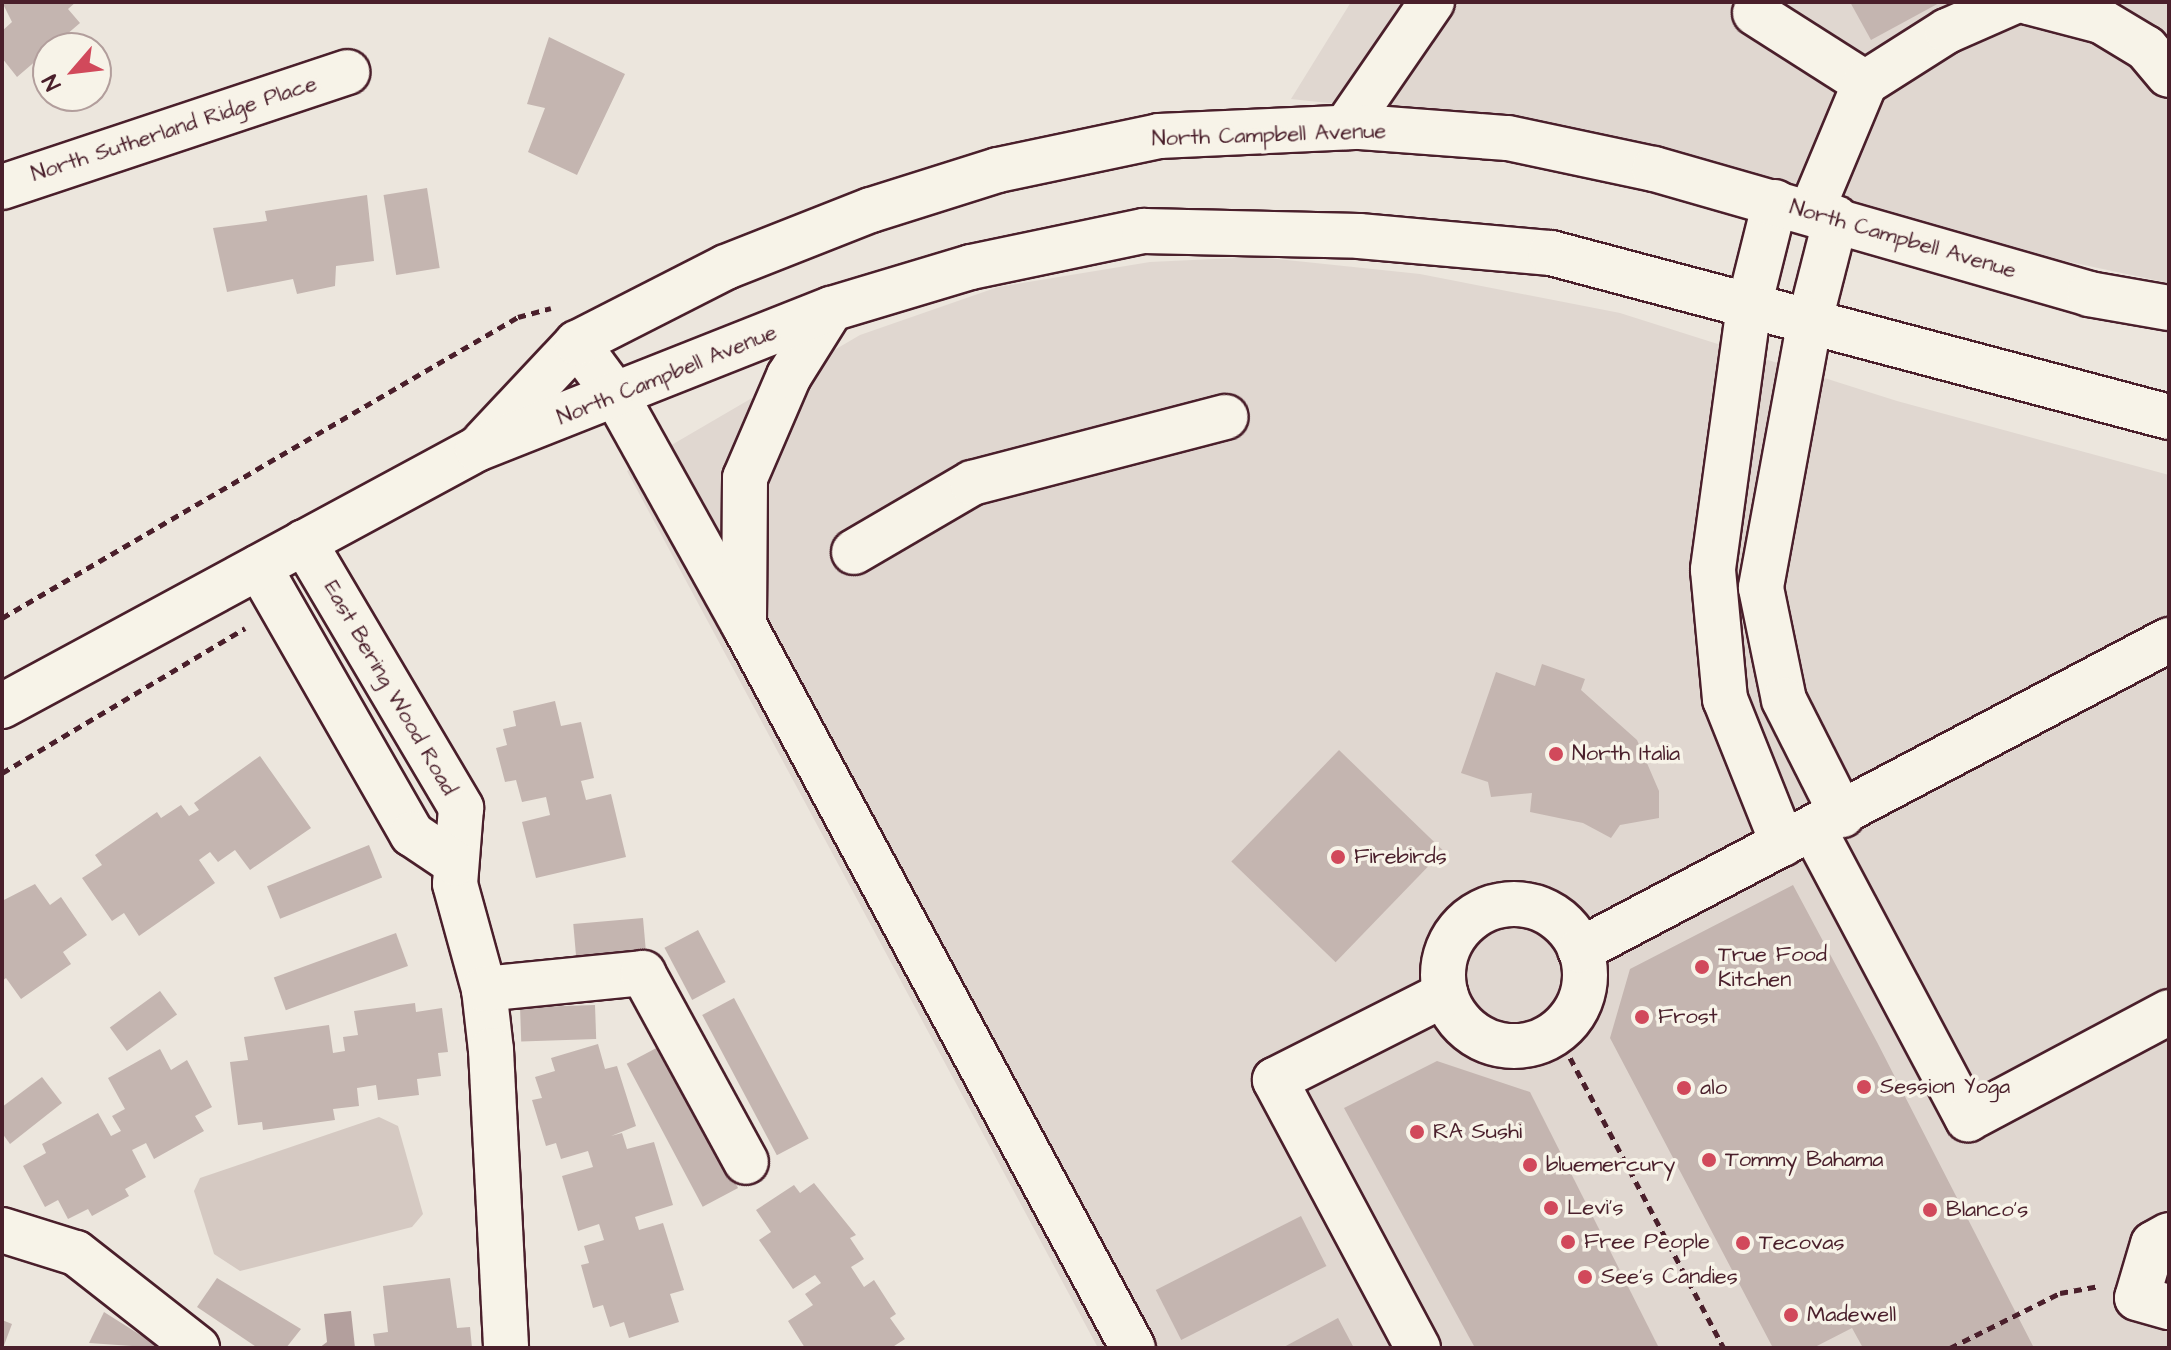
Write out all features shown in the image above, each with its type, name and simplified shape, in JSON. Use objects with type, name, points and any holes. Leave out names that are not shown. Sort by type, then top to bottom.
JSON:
[{"type":"street","points":[[1346,127],[1432,2]]},
{"type":"street","points":[[2013,2],[1947,31],[1865,83],[1807,211],[1749,306],[1713,570],[1725,699],[1813,829],[1968,1119],[2169,1012]]},
{"type":"street","points":[[2028,2],[2101,21],[2146,48],[2169,75]]},
{"type":"street","points":[[1755,13],[1865,83]]},
{"type":"street","name":"North Sutherland Ridge Place","points":[[2,187],[347,72]]},
{"type":"street","name":"North Campbell Avenue","points":[[477,449],[566,325],[871,210],[998,170],[1159,136],[1346,127],[1508,138],[1807,211],[2089,294],[2169,308]]},
{"type":"street","points":[[1807,211],[1810,320],[1761,588],[1813,829]]},
{"type":"street","name":"North Campbell Avenue","points":[[2,706],[477,449],[617,397],[831,309],[971,267],[1144,231],[1359,236],[1551,253],[2169,417]]},
{"type":"street","points":[[744,625],[745,478],[789,376],[831,309]]},
{"type":"street","points":[[566,325],[617,397],[744,625],[1133,1348]]},
{"type":"street","points":[[854,552],[972,483],[1226,417]]},
{"type":"street","name":"East Bering Wood Road","points":[[304,542],[461,808],[455,863],[484,989]]},
{"type":"street","points":[[259,567],[412,834],[455,863]]},
{"type":"street","points":[[1580,950],[2169,640]]},
{"type":"street","points":[[1504,904],[1550,914],[1580,950],[1582,996],[1557,1033],[1513,1047],[1490,1043],[1462,1023],[1445,994],[1448,946],[1481,912],[1504,904]]},
{"type":"street","points":[[506,1348],[484,989],[643,973],[746,1162]]},
{"type":"street","points":[[1418,1348],[1275,1080],[1445,994]]},
{"type":"street","points":[[2,1230],[76,1253],[197,1348]]},
{"type":"street","points":[[2156,1292],[2153,1244],[2169,1235]]},
{"type":"path","points":[[2,618],[518,317],[566,325]]},
{"type":"path","points":[[2,773],[241,631]]},
{"type":"path","points":[[1557,1033],[1724,1348]]},
{"type":"path","points":[[1950,1348],[2060,1293],[2156,1292]]},
{"type":"shaded area","points":[[1351,2],[2169,2],[2169,283],[1942,235],[1745,171],[1543,126],[1291,99]]},
{"type":"shaded area","points":[[1257,257],[1420,274],[1620,313],[1897,401],[2169,475],[2169,1348],[1098,1348],[627,471],[860,335],[998,287],[1150,262]]},
{"type":"shaded area","points":[[379,1117],[398,1126],[423,1214],[412,1227],[240,1271],[214,1254],[194,1191],[200,1178]]},
{"type":"shaded area","points":[[351,1311],[355,1348],[319,1348],[327,1342],[324,1314]]},
{"type":"building","points":[[2,2],[76,2],[68,9],[80,23],[70,32],[32,32],[32,64],[17,77],[2,58],[2,31],[12,22]]},
{"type":"building","points":[[1850,2],[1941,2],[1871,40]]},
{"type":"building","points":[[549,37],[625,74],[577,175],[528,152],[545,108],[527,104]]},
{"type":"building","points":[[427,188],[440,268],[396,275],[384,195]]},
{"type":"building","points":[[367,195],[374,261],[336,266],[335,286],[297,294],[293,279],[227,292],[213,228],[267,221],[265,211]]},
{"type":"building","name":"North Italia","points":[[1542,664],[1585,679],[1581,690],[1637,740],[1659,791],[1659,818],[1620,825],[1611,838],[1583,823],[1530,812],[1532,793],[1491,797],[1488,782],[1461,773],[1496,672],[1535,686]]},
{"type":"building","points":[[555,701],[561,726],[581,722],[594,778],[581,781],[586,800],[611,794],[626,857],[536,878],[522,822],[550,815],[546,797],[522,802],[516,780],[505,782],[496,748],[507,745],[503,729],[516,726],[513,711]]},
{"type":"building","name":"Firebirds","points":[[1339,750],[1443,851],[1336,962],[1231,861]]},
{"type":"building","points":[[260,756],[311,828],[250,870],[235,850],[218,862],[210,852],[199,860],[215,883],[139,936],[124,913],[112,921],[82,878],[102,865],[95,855],[157,812],[161,818],[181,805],[189,816],[199,810],[194,803]]},
{"type":"building","points":[[369,845],[382,877],[280,919],[267,886]]},
{"type":"building","points":[[35,884],[50,905],[61,897],[87,935],[63,952],[71,964],[21,999],[6,978],[2,981],[2,901]]},
{"type":"building","points":[[1793,885],[2034,1348],[1863,1348],[1852,1328],[1813,1348],[1773,1348],[1610,1038],[1630,969]]},
{"type":"building","points":[[643,918],[646,950],[576,956],[573,924]]},
{"type":"building","points":[[698,930],[726,982],[692,1000],[664,948]]},
{"type":"building","points":[[396,933],[408,966],[286,1010],[274,977]]},
{"type":"building","points":[[160,991],[177,1014],[127,1051],[110,1027]]},
{"type":"building","points":[[734,998],[809,1138],[777,1155],[702,1015]]},
{"type":"building","points":[[415,1003],[416,1012],[442,1008],[448,1052],[438,1053],[441,1076],[417,1079],[419,1095],[378,1100],[376,1085],[357,1088],[359,1106],[333,1109],[335,1120],[263,1130],[262,1122],[238,1125],[230,1062],[248,1060],[244,1037],[329,1025],[333,1053],[345,1051],[343,1037],[358,1035],[354,1011]]},
{"type":"building","points":[[595,1005],[596,1039],[521,1042],[520,1008]]},
{"type":"building","points":[[598,1044],[605,1069],[617,1066],[636,1126],[611,1136],[622,1133],[627,1149],[654,1142],[673,1205],[635,1217],[639,1230],[663,1223],[684,1290],[670,1294],[679,1322],[629,1338],[624,1322],[610,1327],[603,1305],[593,1308],[581,1265],[589,1263],[584,1246],[604,1240],[599,1224],[578,1231],[562,1176],[593,1167],[588,1151],[561,1159],[556,1143],[546,1146],[532,1100],[542,1098],[535,1077],[555,1071],[551,1058]]},
{"type":"building","points":[[662,1045],[738,1188],[703,1207],[627,1064]]},
{"type":"building","points":[[160,1049],[171,1070],[187,1060],[212,1107],[195,1116],[204,1131],[154,1159],[146,1143],[132,1150],[146,1177],[125,1189],[129,1196],[92,1216],[88,1209],[68,1219],[58,1200],[45,1207],[23,1166],[46,1153],[42,1144],[98,1113],[111,1136],[121,1131],[112,1116],[125,1109],[108,1078]]},
{"type":"building","points":[[1437,1061],[1530,1092],[1659,1348],[1475,1348],[1344,1108]]},
{"type":"building","points":[[42,1077],[62,1103],[10,1144],[2,1133],[2,1107]]},
{"type":"building","points":[[814,1183],[856,1235],[850,1238],[864,1259],[851,1267],[864,1287],[874,1280],[896,1314],[890,1318],[905,1339],[891,1348],[805,1348],[788,1321],[813,1305],[805,1294],[821,1283],[815,1275],[793,1289],[759,1240],[771,1232],[756,1210],[794,1185],[800,1193]]},
{"type":"building","points":[[1301,1216],[1326,1266],[1181,1340],[1156,1290]]},
{"type":"building","points":[[217,1278],[301,1329],[286,1348],[258,1348],[197,1307]]},
{"type":"building","points":[[450,1278],[457,1328],[470,1327],[472,1348],[375,1348],[373,1334],[388,1332],[383,1286]]},
{"type":"building","points":[[104,1312],[161,1348],[89,1343]]},
{"type":"building","points":[[1338,1318],[1354,1348],[1282,1348]]},
{"type":"building","points":[[2,1320],[12,1324],[3,1348],[2,1348]]},
{"type":"place","name":"North Italia","points":[[1556,754]]},
{"type":"place","name":"Firebirds","points":[[1338,857]]},
{"type":"place","name":"True Food Kitchen","points":[[1702,967]]},
{"type":"place","name":"Frost","points":[[1642,1017]]},
{"type":"place","name":"Session Yoga","points":[[1864,1087]]},
{"type":"place","name":"alo","points":[[1684,1088]]},
{"type":"place","name":"RA Sushi","points":[[1417,1132]]},
{"type":"place","name":"Tommy Bahama","points":[[1709,1160]]},
{"type":"place","name":"bluemercury","points":[[1530,1165]]},
{"type":"place","name":"Levi's","points":[[1551,1208]]},
{"type":"place","name":"Blanco's","points":[[1930,1210]]},
{"type":"place","name":"Free People","points":[[1568,1242]]},
{"type":"place","name":"Tecovas","points":[[1743,1243]]},
{"type":"place","name":"See's Candies","points":[[1585,1277]]},
{"type":"place","name":"Madewell","points":[[1791,1315]]}]
